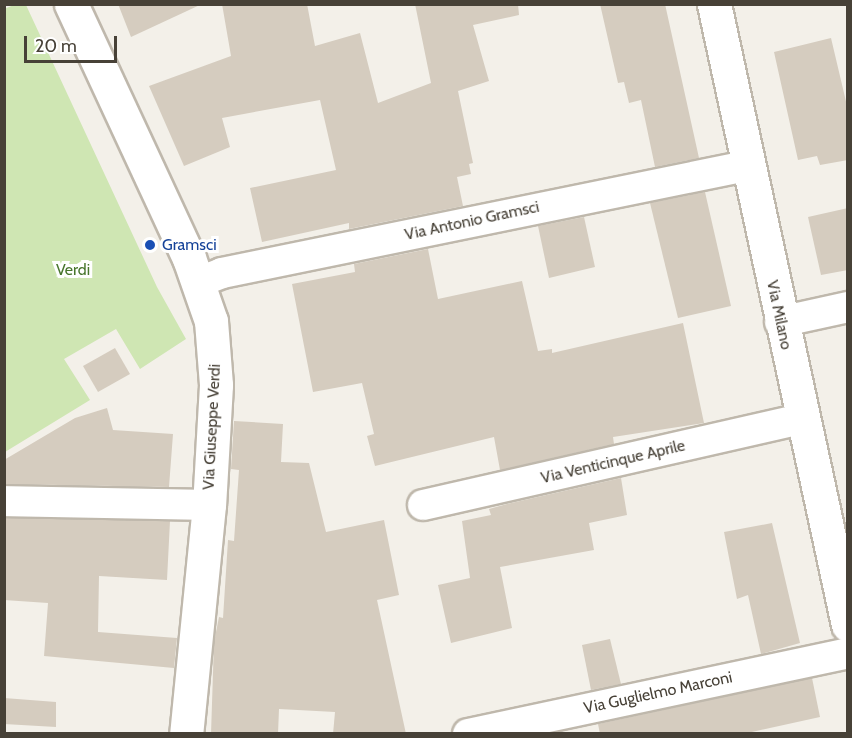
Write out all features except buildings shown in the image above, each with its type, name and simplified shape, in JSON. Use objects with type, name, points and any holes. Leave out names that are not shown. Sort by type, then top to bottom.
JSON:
[{"type":"street","name":"Via Giuseppe Verdi","points":[[71,4],[199,282],[216,353],[209,506],[186,734]]},
{"type":"street","name":"Via Milano","points":[[714,4],[780,322],[843,582],[848,625]]},
{"type":"street","name":"Via Antonio Gramsci","points":[[199,282],[222,273],[746,166]]},
{"type":"street","points":[[780,322],[848,307]]},
{"type":"street","name":"Via Venticinque Aprile","points":[[423,505],[802,419]]},
{"type":"street","points":[[4,501],[209,506]]},
{"type":"street","name":"Via Guglielmo Marconi","points":[[468,734],[848,652]]},
{"type":"green space","name":"Verdi","points":[[14,5],[26,5],[157,287],[186,339],[140,369],[116,329],[64,359],[90,400],[5,452],[4,9]]},
{"type":"place","name":"Gramsci","points":[[150,245]]}]
